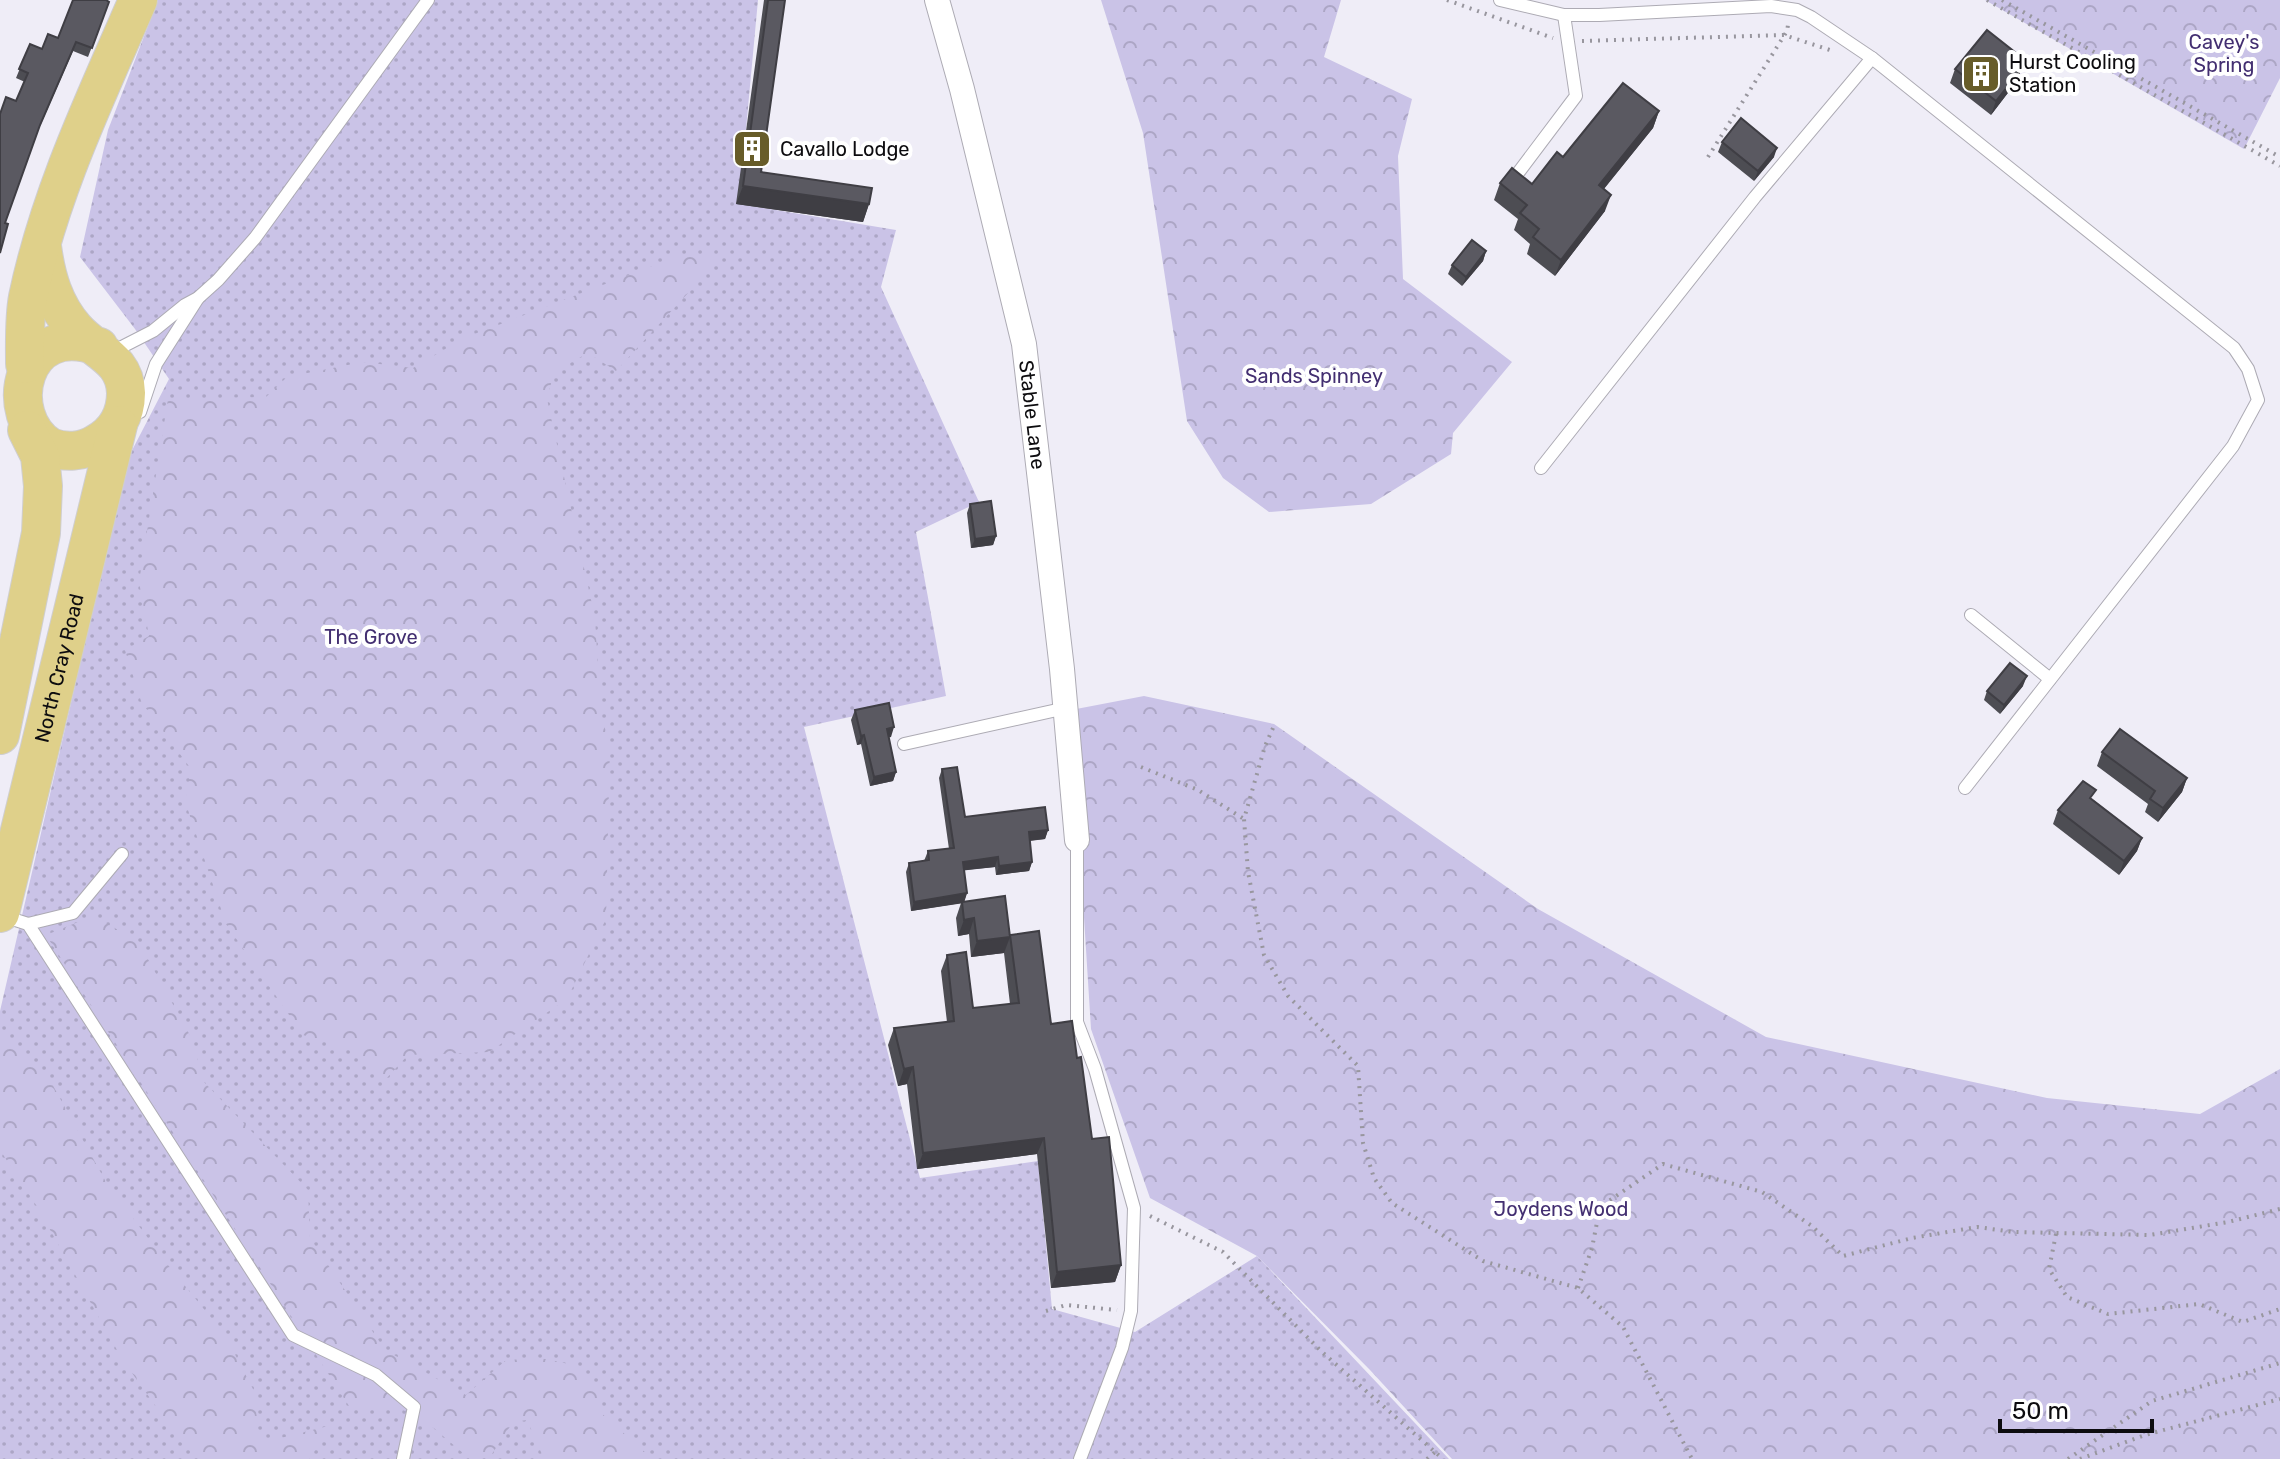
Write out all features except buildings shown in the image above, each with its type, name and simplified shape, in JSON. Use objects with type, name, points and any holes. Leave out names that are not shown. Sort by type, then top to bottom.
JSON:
[{"type":"main road","points":[[0,735],[41,533],[43,486],[40,456],[19,418],[15,390],[25,364],[28,299],[53,203],[74,142],[138,0]]},
{"type":"main road","points":[[27,430],[48,446],[74,451],[91,447],[106,438],[125,438],[126,391],[120,369],[103,351],[77,332],[59,305],[46,280],[42,246]]},
{"type":"main road","points":[[25,364],[36,352],[51,343],[67,340],[83,341],[103,351]]},
{"type":"main road","name":"North Cray Road","points":[[9,917],[90,544],[125,438]]},
{"type":"street","name":"Stable Lane","points":[[937,0],[962,89],[1024,344],[1066,708],[1077,840]]},
{"type":"lane","points":[[103,351],[153,331],[218,280],[255,238],[428,0]]},
{"type":"lane","points":[[1500,0],[1564,15],[1785,6],[1811,17],[1872,58],[2234,348],[2248,369],[2258,400],[2233,446],[1965,788]]},
{"type":"lane","points":[[1515,177],[1576,96],[1564,15]]},
{"type":"lane","points":[[1541,468],[1755,197],[1872,58]]},
{"type":"lane","points":[[125,438],[156,364],[198,298]]},
{"type":"lane","points":[[1971,615],[2050,679]]},
{"type":"lane","points":[[904,744],[1066,708]]},
{"type":"lane","points":[[1077,840],[1077,1022],[1095,1069],[1134,1208],[1131,1311],[1122,1348],[1080,1459]]},
{"type":"lane","points":[[9,917],[73,913],[122,854]]},
{"type":"lane","points":[[9,917],[293,1335],[376,1375],[414,1407],[403,1459]]},
{"type":"path","points":[[1447,0],[1534,32],[1569,40],[1784,35],[1833,51]]},
{"type":"path","points":[[1987,0],[2280,166]]},
{"type":"path","points":[[2002,0],[2280,157]]},
{"type":"path","points":[[1708,157],[1784,35],[1788,26],[1786,19]]},
{"type":"path","points":[[1273,728],[1244,819],[1248,872],[1264,955],[1288,996],[1358,1066],[1363,1143],[1374,1178],[1392,1203],[1483,1261],[1578,1288],[1623,1327],[1692,1459]]},
{"type":"path","points":[[1141,767],[1198,790],[1244,819]]},
{"type":"path","points":[[1578,1288],[1592,1248],[1600,1207],[1663,1164],[1762,1192],[1812,1226],[1843,1256],[1912,1238],[1977,1227],[2056,1234],[2150,1235],[2228,1222],[2280,1209]]},
{"type":"path","points":[[1134,1208],[1223,1252],[1322,1352],[1443,1459]]},
{"type":"path","points":[[2056,1234],[2049,1269],[2067,1297],[2108,1314],[2199,1304],[2243,1322],[2280,1309]]},
{"type":"path","points":[[1046,1311],[1066,1305],[1131,1311]]},
{"type":"path","points":[[2068,1459],[2152,1401],[2280,1363]]},
{"type":"path","points":[[2080,1459],[2145,1435],[2280,1399]]},
{"type":"path","points":[[1427,1459],[1435,1452]]},
{"type":"green space","points":[[158,0],[758,0],[739,204],[896,230],[881,287],[979,502],[916,532],[946,696],[804,727],[920,1178],[1038,1161],[1052,1309],[1135,1332],[1257,1256],[1449,1459],[0,1459],[0,1011],[127,460],[169,379],[80,257],[108,130]]},
{"type":"green space","name":"Sands Spinney","points":[[1101,0],[1341,0],[1324,57],[1412,99],[1398,156],[1403,279],[1512,362],[1453,433],[1451,454],[1371,504],[1269,512],[1223,478],[1187,421],[1143,133]]},
{"type":"green space","name":"Cavey's Spring","points":[[1985,0],[2280,0],[2280,78],[2244,149]]},
{"type":"green space","name":"The Grove","points":[[724,254],[616,371],[588,353],[554,372],[547,399],[595,618],[601,718],[610,742],[606,919],[567,999],[489,1052],[408,1055],[385,1080],[351,1050],[303,1035],[226,924],[185,801],[191,769],[141,701],[125,650],[149,636],[139,582],[168,399],[266,397],[287,377],[363,362],[413,368],[464,338],[673,258]]},
{"type":"green space","name":"Joydens Wood","points":[[1144,696],[1274,724],[1538,909],[1766,1037],[2047,1098],[2200,1114],[2280,1069],[2280,1459],[1452,1459],[1370,1370],[1257,1256],[1150,1198],[1091,1029],[1071,710]]},
{"type":"green space","points":[[93,916],[138,941],[192,1039],[204,1082],[308,1190],[310,1238],[385,1350],[466,1395],[505,1361],[535,1357],[569,1364],[600,1394],[600,1412],[647,1454],[647,1459],[544,1459],[527,1420],[513,1422],[490,1457],[470,1459],[430,1425],[398,1407],[349,1406],[46,935]]},
{"type":"green space","points":[[0,1033],[51,1082],[106,1182],[225,1335],[254,1391],[259,1437],[269,1441],[332,1425],[309,1459],[203,1459],[182,1443],[122,1359],[38,1208],[0,1150]]},
{"type":"place","name":"Hurst Cooling Station","points":[[1981,74]]},
{"type":"place","name":"Cavallo Lodge","points":[[752,149]]}]
